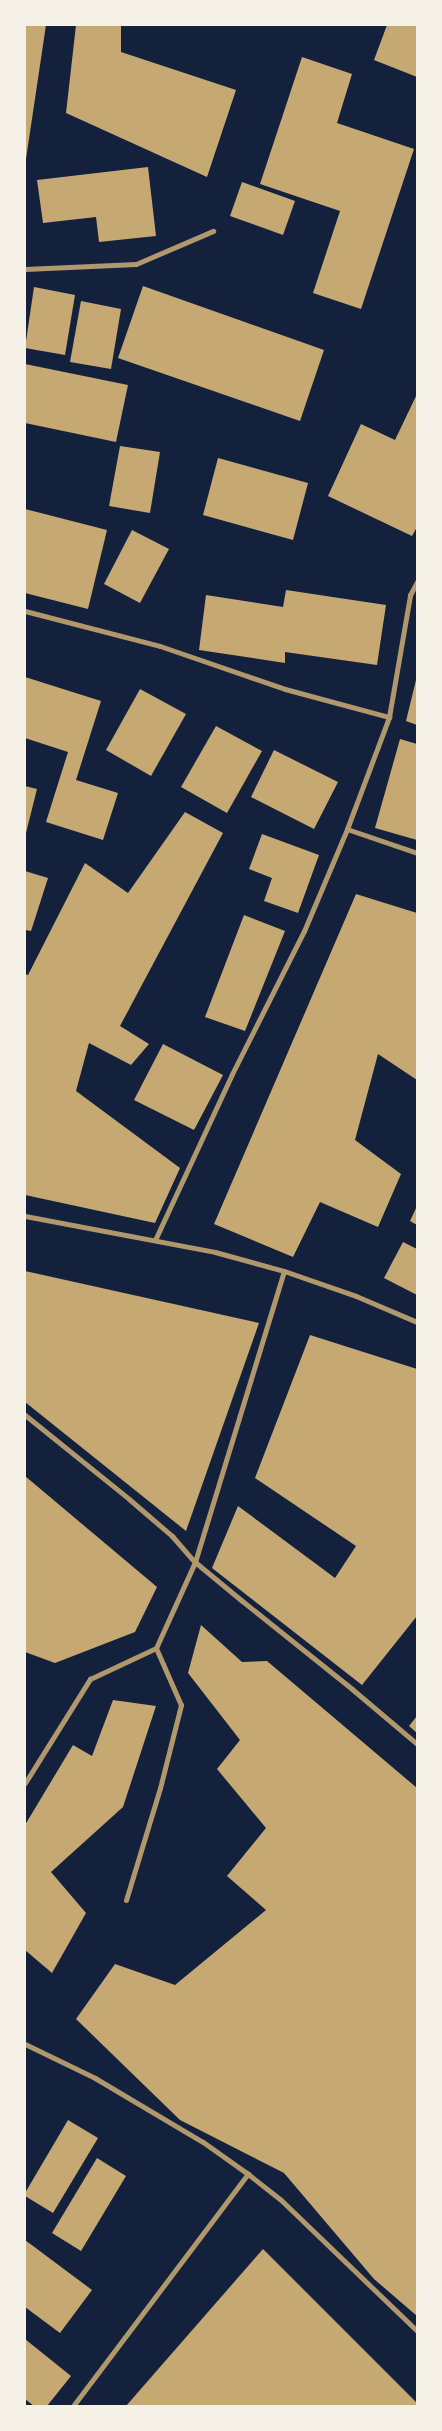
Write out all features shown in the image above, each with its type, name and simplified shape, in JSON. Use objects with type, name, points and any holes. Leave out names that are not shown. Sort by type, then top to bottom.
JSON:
[{"type":"street","points":[[25,269],[136,264],[214,231]]},
{"type":"street","points":[[155,1240],[232,1074],[304,931],[347,829],[389,717],[410,595],[417,582]]},
{"type":"street","points":[[25,611],[160,646],[285,689],[389,717]]},
{"type":"street","points":[[347,829],[417,853]]},
{"type":"street","points":[[25,1216],[215,1252],[284,1271],[356,1296],[417,1322]]},
{"type":"street","points":[[25,1783],[90,1679],[156,1648],[195,1562],[284,1271]]},
{"type":"street","points":[[25,1415],[172,1536],[195,1562],[417,1744]]},
{"type":"street","points":[[126,1900],[160,1788],[181,1705],[156,1648]]},
{"type":"street","points":[[25,2044],[96,2078],[203,2142],[248,2174],[281,2200],[417,2331]]},
{"type":"street","points":[[73,2406],[248,2174]]},
{"type":"building","points":[[25,25],[46,25],[26,159],[25,159]]},
{"type":"building","points":[[76,25],[121,25],[121,52],[236,90],[207,177],[66,113]]},
{"type":"building","points":[[387,25],[417,25],[417,77],[374,60]]},
{"type":"building","points":[[302,57],[352,74],[337,123],[414,149],[361,309],[313,293],[340,211],[260,184]]},
{"type":"building","points":[[148,167],[156,236],[99,242],[96,217],[43,223],[37,180]]},
{"type":"building","points":[[242,182],[295,201],[283,235],[230,216]]},
{"type":"building","points":[[143,286],[324,350],[300,421],[118,358]]},
{"type":"building","points":[[34,287],[75,295],[65,355],[25,348]]},
{"type":"building","points":[[81,301],[121,309],[111,369],[70,362]]},
{"type":"building","points":[[25,364],[128,385],[116,442],[25,423]]},
{"type":"building","points":[[417,394],[417,527],[412,536],[328,496],[361,424],[395,440]]},
{"type":"building","points":[[120,446],[160,452],[150,513],[109,506]]},
{"type":"building","points":[[218,458],[308,483],[293,540],[203,515]]},
{"type":"building","points":[[25,509],[107,530],[88,609],[25,593]]},
{"type":"building","points":[[132,530],[169,549],[140,603],[104,584]]},
{"type":"building","points":[[286,590],[386,605],[377,665],[285,652],[285,663],[199,650],[206,595],[283,607]]},
{"type":"building","points":[[25,677],[101,701],[76,780],[118,793],[103,840],[46,822],[68,752],[25,738]]},
{"type":"building","points":[[417,680],[417,725],[406,721]]},
{"type":"building","points":[[140,689],[186,714],[151,776],[106,750]]},
{"type":"building","points":[[216,726],[262,751],[227,813],[181,787]]},
{"type":"building","points":[[400,739],[417,744],[417,840],[375,828]]},
{"type":"building","points":[[274,750],[338,782],[314,829],[251,797]]},
{"type":"building","points":[[25,786],[37,789],[26,833],[25,832]]},
{"type":"building","points":[[185,812],[223,833],[120,1026],[149,1044],[131,1065],[89,1043],[76,1091],[180,1168],[155,1223],[25,1195],[25,974],[28,975],[85,863],[128,893]]},
{"type":"building","points":[[262,834],[319,855],[298,913],[264,901],[272,878],[249,869]]},
{"type":"building","points":[[25,871],[48,878],[31,931],[25,930]]},
{"type":"building","points":[[356,894],[417,913],[417,1080],[378,1054],[355,1140],[401,1174],[378,1227],[320,1202],[293,1257],[214,1224]]},
{"type":"building","points":[[244,915],[285,931],[245,1031],[205,1017]]},
{"type":"building","points":[[163,1044],[223,1075],[194,1130],[134,1100]]},
{"type":"building","points":[[417,1206],[417,1225],[410,1221]]},
{"type":"building","points":[[403,1242],[417,1249],[417,1295],[384,1278]]},
{"type":"building","points":[[25,1271],[259,1323],[186,1531],[25,1402]]},
{"type":"building","points":[[310,1335],[417,1369],[417,1616],[362,1685],[212,1568],[238,1506],[335,1578],[356,1546],[255,1478]]},
{"type":"building","points":[[25,1476],[157,1587],[135,1632],[55,1663],[25,1652]]},
{"type":"building","points":[[201,1625],[242,1662],[267,1661],[417,1788],[417,2316],[374,2279],[284,2173],[180,2120],[76,2019],[115,1964],[175,1985],[266,1910],[227,1876],[266,1828],[217,1769],[240,1740],[188,1673]]},
{"type":"building","points":[[113,1700],[156,1706],[123,1807],[51,1872],[86,1913],[52,1973],[25,1950],[25,1825],[73,1745],[92,1756]]},
{"type":"building","points":[[417,1716],[417,1733],[409,1726]]},
{"type":"building","points":[[68,2120],[98,2138],[53,2213],[25,2196],[25,2193]]},
{"type":"building","points":[[97,2158],[126,2176],[81,2251],[52,2233]]},
{"type":"building","points":[[25,2240],[92,2290],[60,2333],[25,2307]]},
{"type":"building","points":[[263,2249],[417,2403],[417,2406],[126,2406]]},
{"type":"building","points":[[25,2339],[71,2376],[47,2406],[34,2406],[25,2399]]}]
